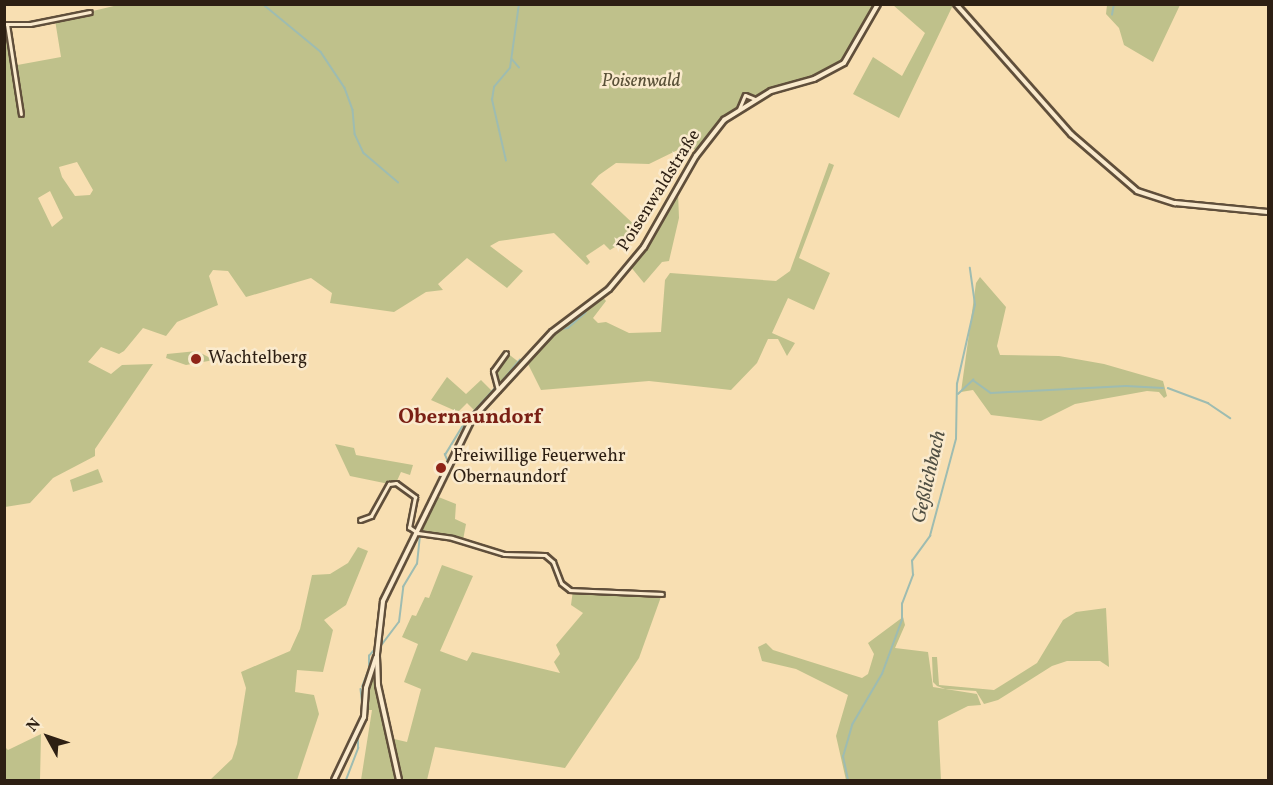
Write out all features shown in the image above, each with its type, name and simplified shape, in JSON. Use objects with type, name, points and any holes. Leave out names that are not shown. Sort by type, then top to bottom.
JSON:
[{"type":"street","name":"Poisenwaldstraße","points":[[399,780],[393,745],[379,691],[377,654],[383,601],[420,533],[463,434],[498,390],[552,332],[609,289],[644,247],[696,156],[718,126],[755,99],[827,74],[844,63],[878,4]]},
{"type":"street","points":[[956,4],[1071,134],[1137,191],[1175,203],[1269,212]]},
{"type":"street","points":[[21,114],[6,24],[30,24],[90,12]]},
{"type":"street","points":[[739,109],[745,95],[755,99]]},
{"type":"street","points":[[498,390],[493,371],[506,353]]},
{"type":"street","points":[[360,520],[371,516],[389,484],[396,483],[415,497],[409,527],[420,533],[452,538],[504,554],[545,555],[553,562],[561,584],[570,590],[662,594]]},
{"type":"street","points":[[334,780],[364,717],[366,688],[377,654]]},
{"type":"green space","name":"Poisenwald","points":[[118,5],[876,5],[846,60],[813,78],[757,97],[744,93],[737,108],[722,120],[698,152],[688,145],[649,164],[616,163],[599,175],[591,184],[641,231],[610,250],[604,244],[586,256],[590,262],[587,265],[554,233],[499,241],[490,246],[523,271],[507,288],[467,258],[438,284],[443,290],[426,292],[394,312],[330,303],[332,293],[311,278],[246,297],[228,271],[213,270],[209,276],[218,305],[177,322],[166,336],[143,328],[124,351],[119,354],[101,347],[88,362],[111,374],[122,365],[153,364],[95,449],[95,456],[53,478],[30,503],[5,507],[5,26],[12,66],[61,57],[55,20]],"holes":[[[77,162],[93,190],[90,195],[75,196],[62,177],[59,167]],[[50,191],[63,218],[52,227],[38,198]]]},
{"type":"green space","points":[[893,5],[953,5],[899,118],[853,94],[873,57],[902,76],[925,33]]},
{"type":"green space","points":[[1107,5],[1180,5],[1153,62],[1124,45],[1119,28],[1106,14]]},
{"type":"green space","points":[[829,163],[834,165],[799,258],[830,273],[814,310],[788,298],[772,333],[795,343],[787,356],[778,339],[768,339],[757,363],[731,390],[649,381],[541,390],[528,364],[557,330],[602,296],[606,301],[593,318],[598,323],[606,322],[629,333],[661,332],[665,280],[670,273],[776,281],[790,271]]},
{"type":"green space","points":[[678,192],[679,218],[669,261],[662,262],[644,283],[630,266]]},
{"type":"green space","points":[[980,277],[1006,307],[997,346],[1000,355],[1059,356],[1104,364],[1163,381],[1167,396],[1164,398],[1159,392],[1147,391],[1075,404],[1041,421],[991,415],[973,390],[961,392],[976,283]]},
{"type":"green space","points":[[197,351],[214,360],[186,365],[166,358],[167,354]]},
{"type":"green space","points":[[507,353],[520,363],[498,387],[494,370]]},
{"type":"green space","points":[[447,377],[466,394],[481,380],[494,393],[476,412],[467,403],[458,412],[431,400]]},
{"type":"green space","points":[[335,444],[354,448],[356,455],[413,465],[410,475],[401,472],[396,483],[389,484],[350,476]]},
{"type":"green space","points":[[98,469],[103,482],[73,492],[70,480]]},
{"type":"green space","points":[[436,496],[456,504],[455,519],[466,524],[463,540],[421,531]]},
{"type":"green space","points":[[358,547],[368,551],[346,605],[324,620],[333,630],[323,672],[297,670],[295,692],[314,695],[319,714],[297,780],[210,780],[232,759],[237,744],[246,688],[241,672],[290,651],[300,629],[312,575],[330,574],[348,563]]},
{"type":"green space","points":[[442,565],[473,576],[440,651],[467,661],[472,652],[560,673],[554,662],[560,654],[556,645],[583,613],[571,605],[573,590],[662,594],[639,658],[565,768],[435,747],[427,780],[361,780],[372,710],[367,710],[368,687],[375,665],[377,690],[392,745],[394,739],[407,742],[421,689],[404,682],[418,644],[402,637],[412,615],[416,616],[425,597],[429,598]]},
{"type":"green space","points":[[1106,608],[1109,667],[1100,661],[1067,661],[1052,666],[998,700],[984,704],[976,691],[945,689],[933,682],[932,657],[937,657],[939,685],[994,690],[1037,663],[1063,620],[1076,612]]},
{"type":"green space","points":[[903,617],[905,625],[895,648],[928,652],[933,687],[977,694],[981,705],[968,706],[938,721],[941,780],[846,780],[836,736],[848,695],[796,669],[762,661],[758,647],[766,643],[773,650],[862,678],[868,674],[874,654],[868,643]]},
{"type":"green space","points":[[41,734],[40,780],[5,780],[5,747],[8,750]]},
{"type":"waterway","points":[[263,4],[321,52],[345,88],[353,110],[355,134],[364,153],[398,182]]},
{"type":"waterway","points":[[506,161],[492,100],[494,87],[510,68],[519,4]]},
{"type":"waterway","points":[[1112,15],[1114,4]]},
{"type":"waterway","points":[[512,59],[519,67]]},
{"type":"waterway","name":"Geßlichbach","points":[[848,780],[843,757],[852,725],[882,674],[902,620],[902,604],[913,575],[912,561],[930,536],[956,439],[957,384],[975,305],[970,268]]},
{"type":"waterway","points":[[558,329],[568,328],[585,313]]},
{"type":"waterway","points":[[498,386],[520,360]]},
{"type":"waterway","points":[[958,394],[973,380],[991,393],[1126,386],[1163,388]]},
{"type":"waterway","points":[[448,462],[445,455],[467,419],[495,388]]},
{"type":"waterway","points":[[1168,388],[1208,403],[1230,418]]},
{"type":"waterway","points":[[380,647],[399,622],[403,587],[417,564],[420,536]]},
{"type":"waterway","points":[[369,669],[369,656],[375,649]]},
{"type":"waterway","points":[[362,687],[368,671]]},
{"type":"waterway","points":[[361,689],[363,708]]},
{"type":"waterway","points":[[360,732],[364,721]]},
{"type":"waterway","points":[[346,780],[358,748],[358,735]]},
{"type":"place","name":"Wachtelberg","points":[[196,359]]},
{"type":"place","name":"Freiwillige Feuerwehr Obernaundorf","points":[[441,468]]},
{"type":"district","name":"Obernaundorf","points":[[470,418]]}]
